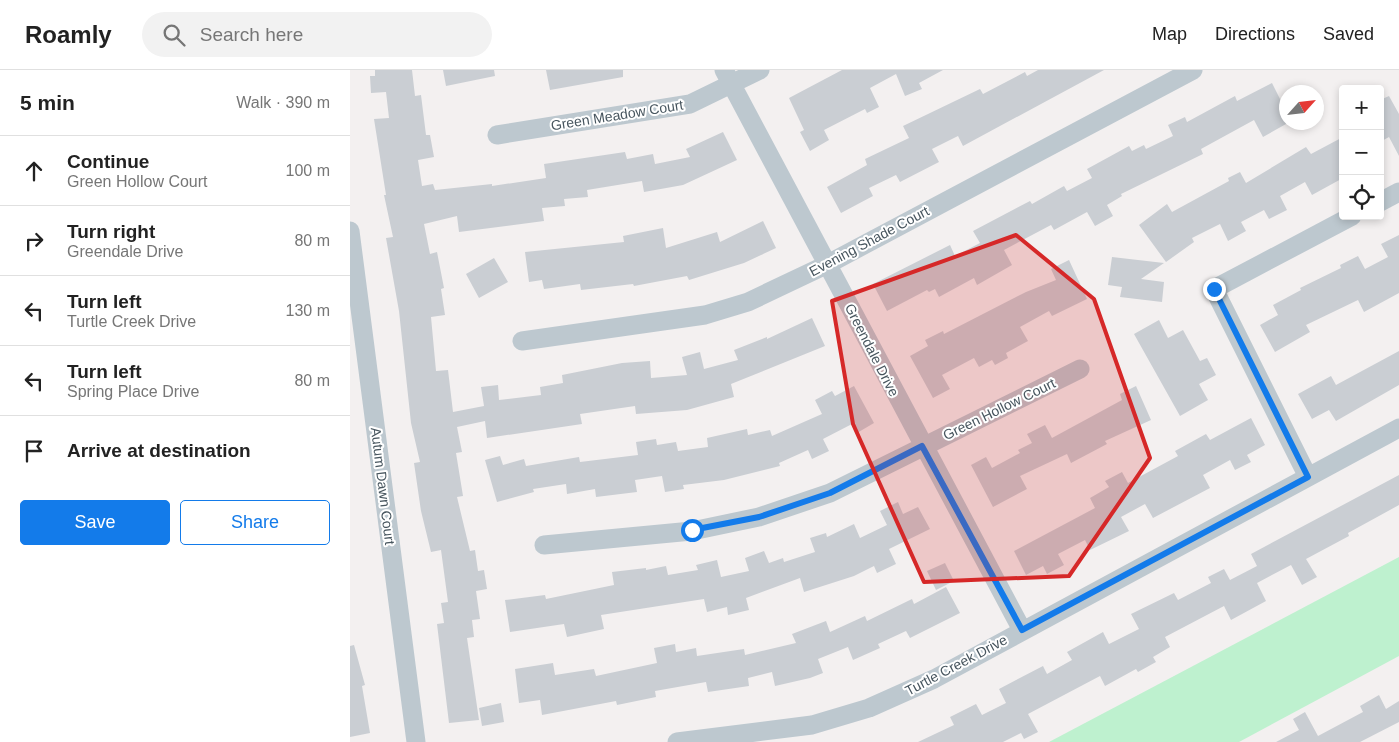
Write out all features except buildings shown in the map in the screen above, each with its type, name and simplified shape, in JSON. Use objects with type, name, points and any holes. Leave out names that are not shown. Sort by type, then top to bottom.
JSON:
[{"type":"street","name":"Green Meadow Court","points":[[497,135],[690,104],[727,78],[760,70]]},
{"type":"street","name":"Evening Shade Court","points":[[522,341],[705,315],[748,302],[828,264],[1193,70]]},
{"type":"street","name":"Greendale Drive","points":[[727,78],[1022,630]]},
{"type":"street","points":[[1384,200],[1399,192]]},
{"type":"street","points":[[1308,477],[1214,289],[1344,220]]},
{"type":"street","name":"Autum Dawn Court","points":[[350,231],[416,742]]},
{"type":"street","name":"Green Hollow Court","points":[[544,546],[692,530],[759,517],[830,493],[1080,369]]},
{"type":"street","name":"Turtle Creek Drive","points":[[677,742],[812,725],[869,708],[934,679],[1399,428]]},
{"type":"highlighted area","points":[[1016,235],[1094,299],[1150,458],[1069,576],[924,582],[853,424],[832,301]]},
{"type":"green space","points":[[1399,557],[1399,656],[1239,742],[1049,742]]},
{"type":"route","points":[[692,530],[759,517],[830,493],[922,446],[1022,630],[1308,477],[1214,289]]}]
